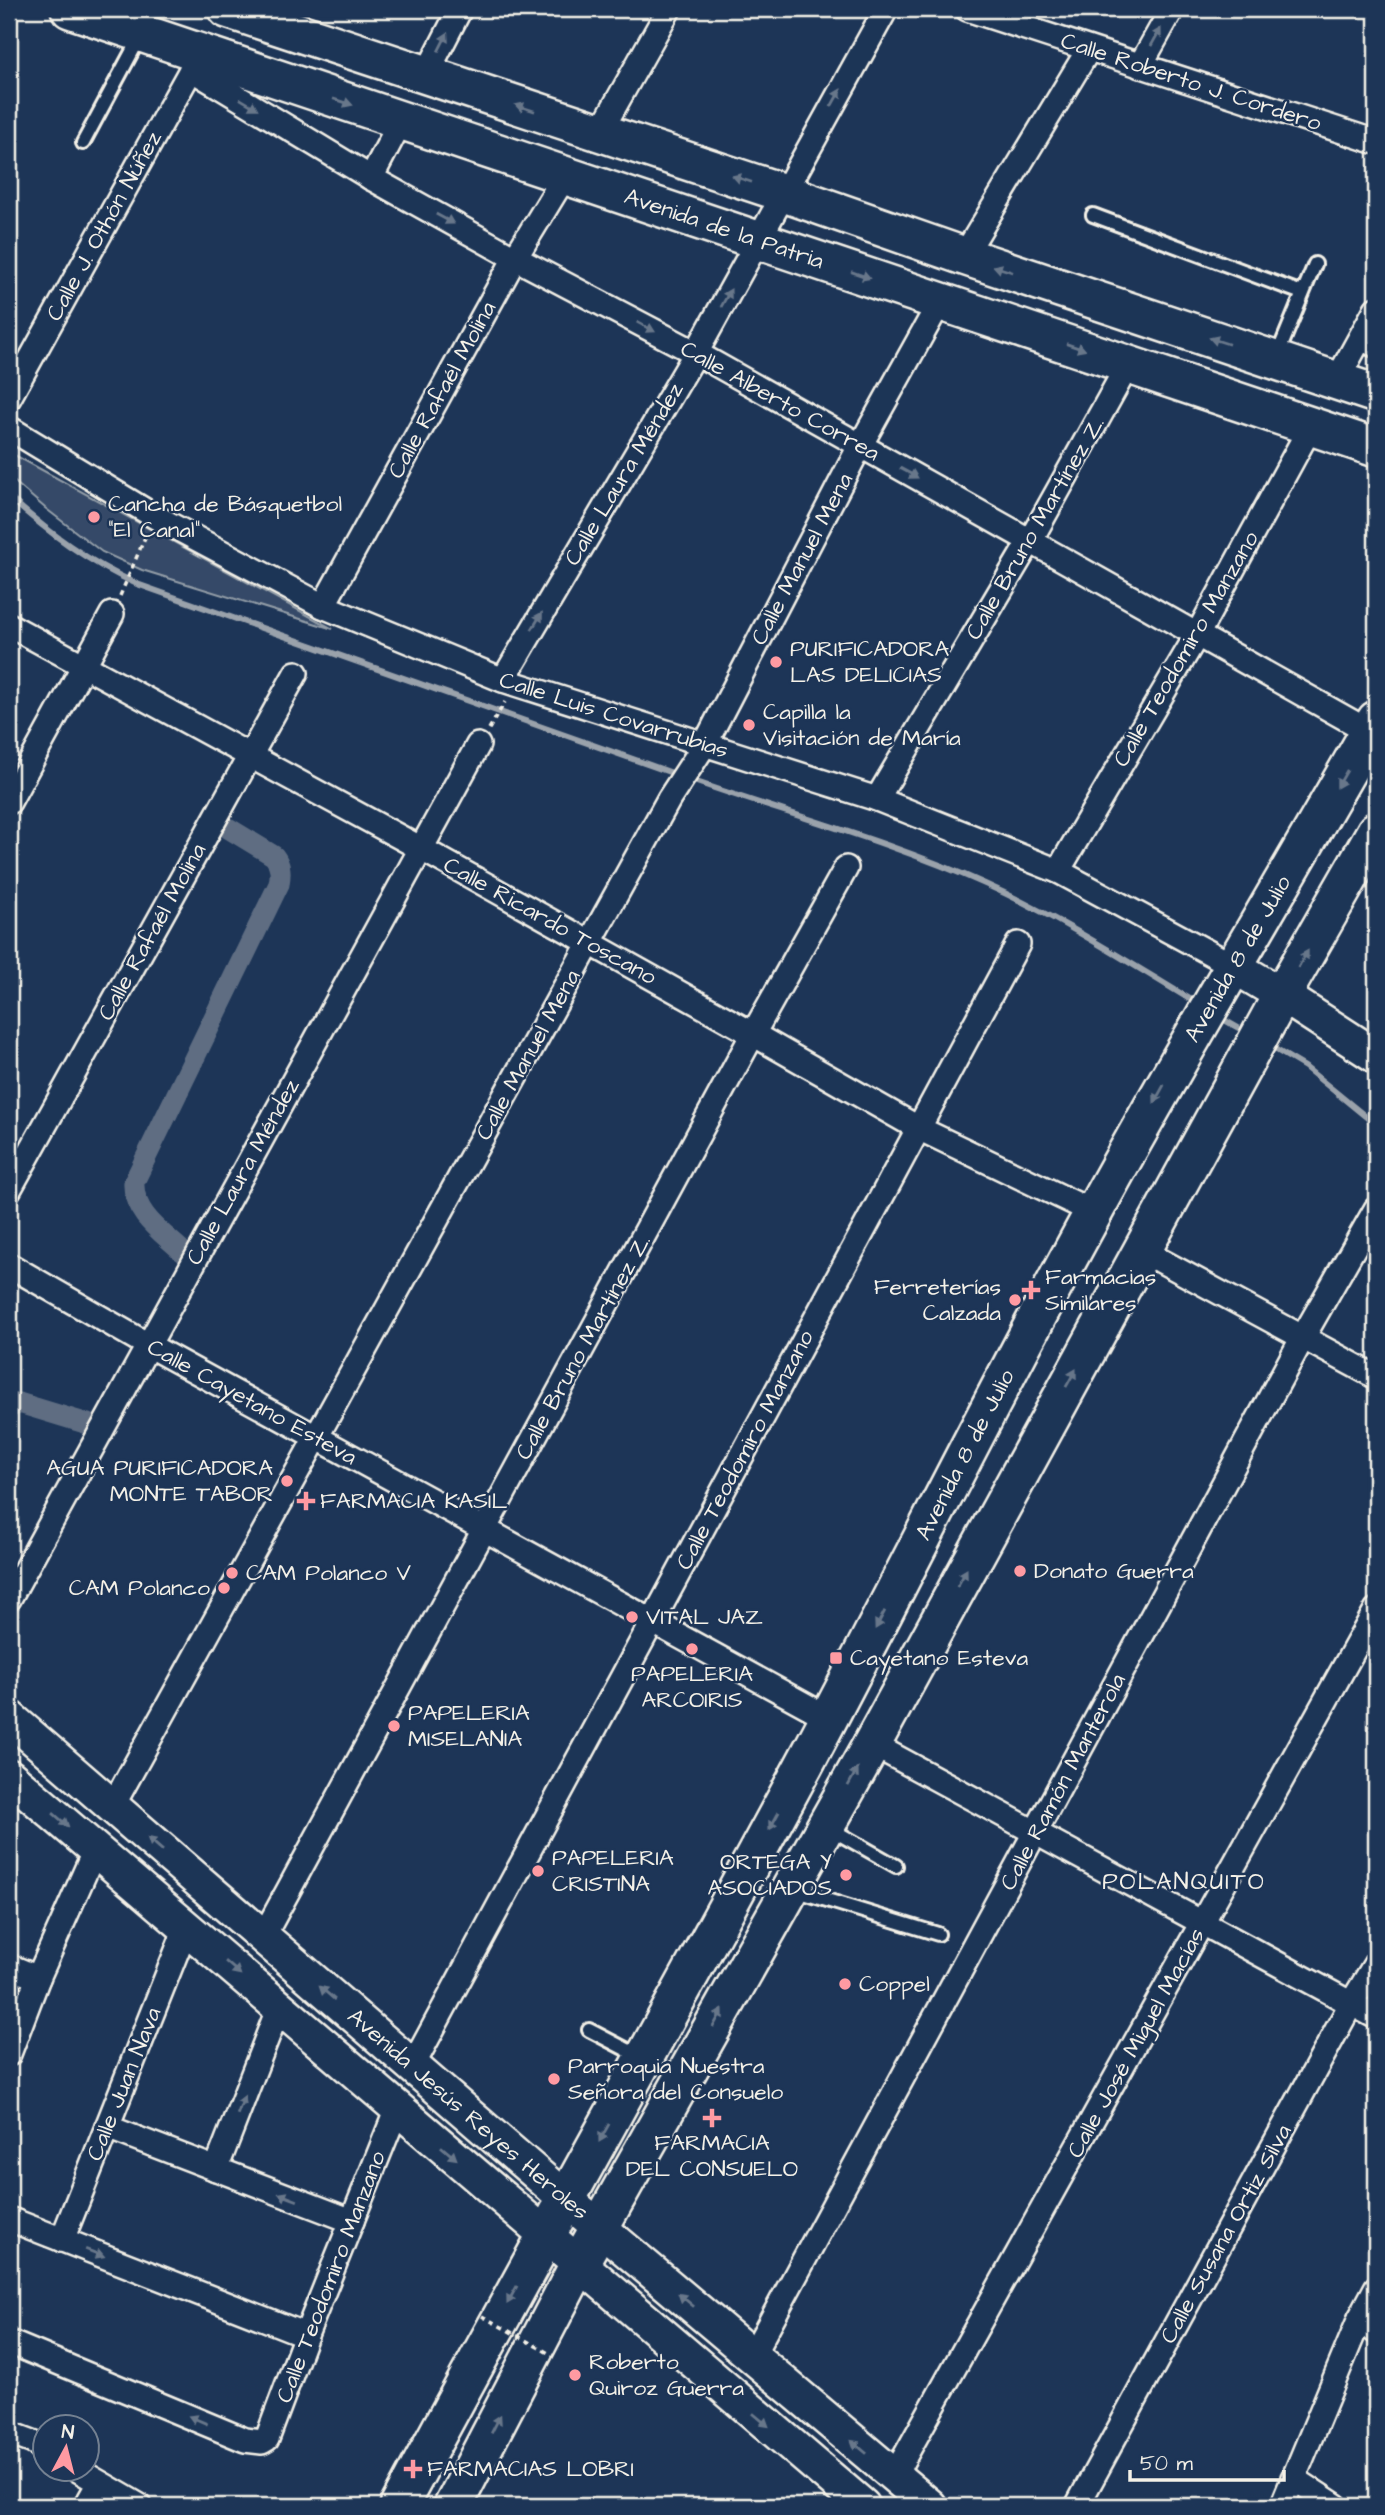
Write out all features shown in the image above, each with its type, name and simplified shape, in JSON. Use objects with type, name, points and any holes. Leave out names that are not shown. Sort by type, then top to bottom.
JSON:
[{"type":"main road","name":"Avenida de la Patria","points":[[70,9],[141,35],[195,62],[401,121],[1376,447]]},
{"type":"main road","points":[[227,9],[784,193],[1376,394]]},
{"type":"main road","name":"Avenida 8 de Julio","points":[[399,2506],[513,2292],[645,2059],[829,1718],[1093,1212],[1192,1034],[1373,726]]},
{"type":"main road","points":[[453,2506],[579,2264],[872,1744],[1276,1006],[1376,831]]},
{"type":"street","points":[[426,75],[460,9]]},
{"type":"street","points":[[600,132],[669,9]]},
{"type":"street","name":"Calle Laura Méndez","points":[[503,680],[696,354],[886,9]]},
{"type":"street","name":"Calle Roberto J. Cordero","points":[[967,9],[1376,142]]},
{"type":"street","points":[[1140,66],[1172,9]]},
{"type":"street","points":[[964,256],[1089,49]]},
{"type":"street","name":"Calle Alberto Correa","points":[[195,62],[371,178],[696,354],[1197,635],[1373,726]]},
{"type":"street","name":"Calle J. Othón Núñez","points":[[9,398],[195,62]]},
{"type":"street","points":[[371,178],[401,121]]},
{"type":"street","name":"Calle Rafaél Molina","points":[[323,606],[515,258],[565,176]]},
{"type":"street","name":"Calle Manuel Mena","points":[[112,1807],[669,799],[702,748],[860,446],[940,302]]},
{"type":"street","points":[[1337,380],[1367,347],[1376,309]]},
{"type":"street","name":"Calle Bruno Martínez Z.","points":[[877,799],[1030,541],[1128,365]]},
{"type":"street","name":"Calle Teodomiro Manzano","points":[[1058,871],[1197,635],[1311,426]]},
{"type":"street","name":"Calle Luis Covarrubias","points":[[9,428],[154,516],[323,606],[503,680],[702,748],[877,799],[1058,871],[1226,977],[1276,1006],[1376,1056]]},
{"type":"street","points":[[9,802],[117,604]]},
{"type":"street","name":"Calle Ricardo Toscano","points":[[9,625],[420,848],[918,1128],[1093,1212]]},
{"type":"street","name":"Calle Rafaél Molina","points":[[9,1190],[296,673]]},
{"type":"street","name":"Calle Laura Méndez","points":[[9,1599],[478,745]]},
{"type":"street","name":"Calle Bruno Martínez Z.","points":[[263,1937],[753,1034],[846,868]]},
{"type":"street","name":"Calle Teodomiro Manzano","points":[[412,2067],[1018,944]]},
{"type":"street","name":"Calle Ramón Manterola","points":[[752,2356],[1303,1337],[1376,1209]]},
{"type":"street","points":[[1142,1250],[1376,1377]]},
{"type":"street","name":"Calle Cayetano Esteva","points":[[9,1265],[148,1345],[829,1718]]},
{"type":"street","name":"Calle José Miguel Macías","points":[[894,2476],[1376,1610]]},
{"type":"street","name":"Avenida Jesús Reyes Heroles","points":[[9,1717],[567,2200],[930,2506]]},
{"type":"street","points":[[872,1744],[1376,2017]]},
{"type":"street","name":"Avenida Jesús Reyes Heroles","points":[[9,1776],[863,2506]]},
{"type":"street","points":[[9,2054],[38,1978],[95,1850]]},
{"type":"street","name":"Calle Juan Nava","points":[[62,2240],[186,1928]]},
{"type":"street","name":"Calle Susana Ortiz Silva","points":[[1077,2506],[1351,2004],[1376,1963]]},
{"type":"street","points":[[9,1966],[38,1978]]},
{"type":"street","points":[[216,2169],[279,2007]]},
{"type":"street","name":"Calle Teodomiro Manzano","points":[[9,2342],[245,2440],[262,2442],[271,2433],[306,2335],[397,2109]]},
{"type":"street","points":[[107,2127],[352,2221]]},
{"type":"street","points":[[9,2219],[306,2335]]},
{"type":"street","points":[[1282,2506],[1368,2325],[1376,2288]]},
{"type":"street","points":[[9,2433],[32,2442]]},
{"type":"street","points":[[1293,2478],[1336,2506]]},
{"type":"street","points":[[86,2506],[98,2484]]},
{"type":"street","points":[[101,2484],[140,2506]]},
{"type":"lane","points":[[83,143],[126,68],[141,35]]},
{"type":"lane","points":[[1093,215],[1302,293]]},
{"type":"lane","points":[[1275,360],[1315,264]]},
{"type":"lane","points":[[825,1827],[896,1866]]},
{"type":"lane","points":[[791,1889],[939,1934]]},
{"type":"lane","points":[[589,2030],[645,2059]]},
{"type":"path","points":[[117,604],[154,516]]},
{"type":"path","points":[[492,723],[504,704]]},
{"type":"path","points":[[482,2316],[554,2356]]},
{"type":"shaded area","points":[[9,452],[333,629],[142,570],[102,552],[9,477]]},
{"type":"waterway","points":[[9,497],[70,546],[137,584],[678,775]]},
{"type":"waterway","points":[[688,779],[875,841],[985,884],[1066,925],[1198,1004]]},
{"type":"waterway","points":[[183,1252],[143,1212],[138,1203],[134,1182],[279,884],[280,876],[274,856],[228,828]]},
{"type":"waterway","points":[[1219,1017],[1249,1034]]},
{"type":"waterway","points":[[1268,1045],[1305,1067],[1376,1125]]},
{"type":"waterway","points":[[9,1408],[19,1403],[88,1424]]},
{"type":"place","name":"Cancha de Básquetbol \"El Canal”","points":[[94,517]]},
{"type":"place","name":"PURIFICADORA LAS DELICIAS","points":[[776,662]]},
{"type":"place","name":"Capilla la Visitación de María","points":[[749,725]]},
{"type":"place","name":"Farmacias Similares","points":[[1031,1290]]},
{"type":"place","name":"Ferreterías Calzada","points":[[1015,1300]]},
{"type":"place","name":"AGUA PURIFICADORA MONTE TABOR","points":[[287,1481]]},
{"type":"place","name":"FARMACIA KASIL","points":[[306,1501]]},
{"type":"place","name":"Donato Guerra","points":[[1020,1571]]},
{"type":"place","name":"CAM Polanco V","points":[[232,1573]]},
{"type":"place","name":"CAM Polanco","points":[[224,1588]]},
{"type":"place","name":"VITAL JAZ","points":[[632,1617]]},
{"type":"place","name":"PAPELERIA ARCOIRIS","points":[[692,1649]]},
{"type":"place","name":"Cayetano Esteva","points":[[836,1658]]},
{"type":"place","name":"PAPELERIA MISELANIA","points":[[394,1726]]},
{"type":"place","name":"PAPELERIA CRISTINA","points":[[538,1871]]},
{"type":"place","name":"ORTEGA Y ASOCIADOS","points":[[846,1875]]},
{"type":"place","name":"Coppel","points":[[845,1984]]},
{"type":"place","name":"Parroquia Nuestra Señora del Consuelo","points":[[554,2079]]},
{"type":"place","name":"FARMACIA DEL CONSUELO","points":[[712,2118]]},
{"type":"place","name":"Roberto Quiroz Guerra","points":[[575,2375]]},
{"type":"place","name":"FARMACIAS LOBRI","points":[[413,2469]]},
{"type":"district","name":"POLANQUITO","points":[[1184,1882]]}]
